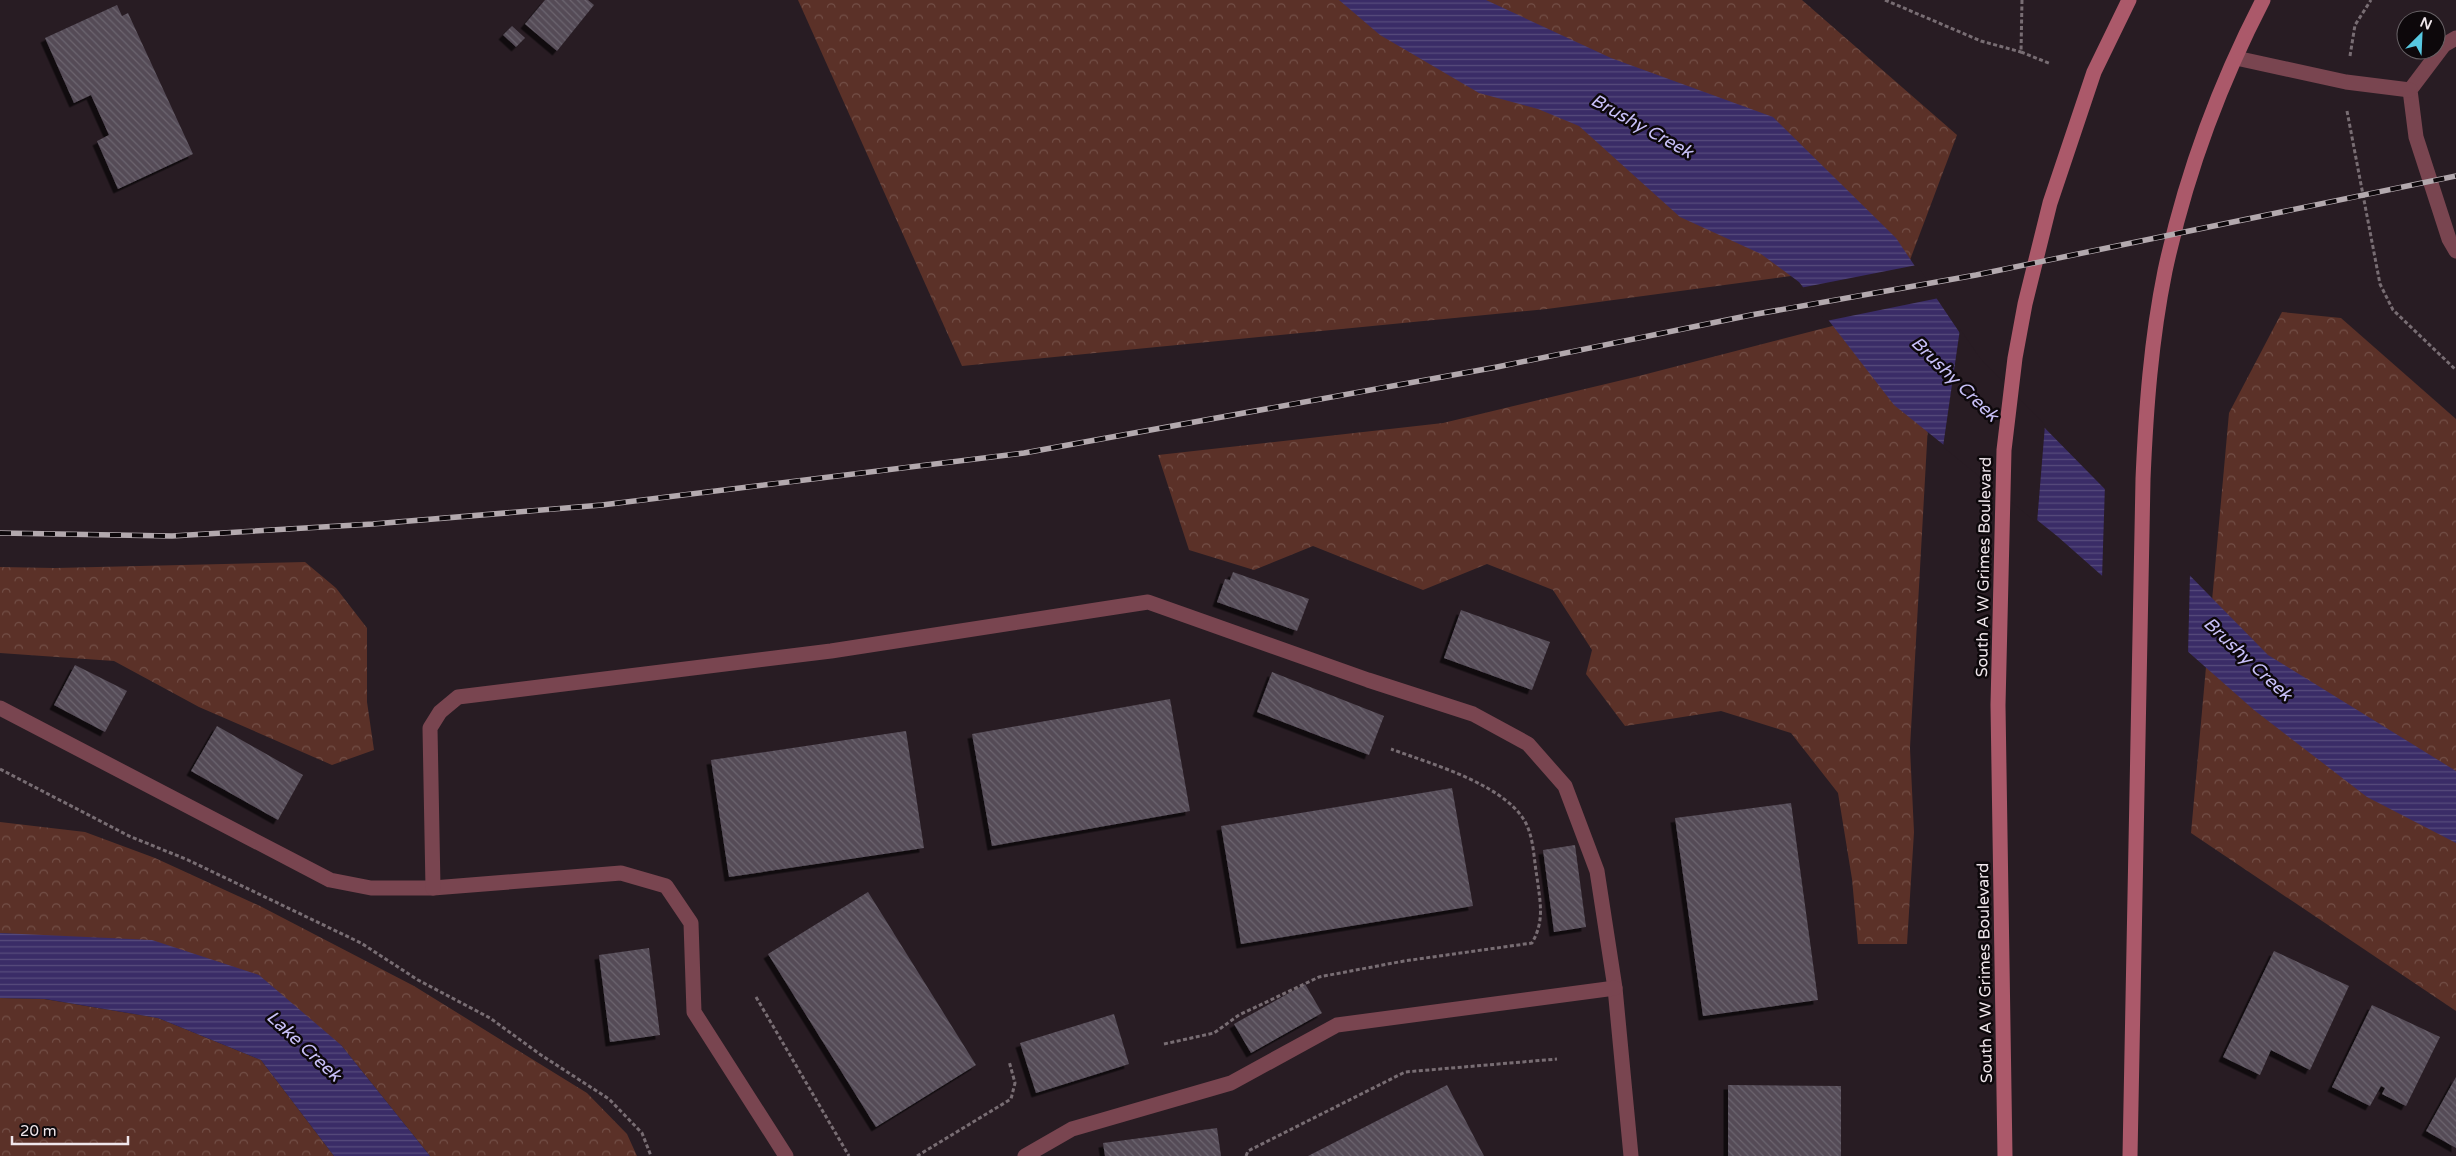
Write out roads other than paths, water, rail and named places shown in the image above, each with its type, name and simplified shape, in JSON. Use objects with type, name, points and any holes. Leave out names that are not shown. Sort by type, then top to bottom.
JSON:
[{"type":"main road","name":"South A W Grimes Boulevard","points":[[2005,1156],[1998,705],[2004,450],[2025,304],[2050,203],[2093,80],[2094,72],[2129,0]]},
{"type":"main road","points":[[2130,1156],[2138,841],[2143,489],[2148,388],[2166,271],[2180,212],[2199,149],[2236,58],[2263,0]]},
{"type":"lane","points":[[2456,38],[2444,45],[2410,90],[2416,137],[2449,239],[2456,251]]},
{"type":"lane","points":[[2236,58],[2346,82],[2410,90]]},
{"type":"lane","points":[[433,888],[430,728],[440,712],[458,697],[832,651],[1148,602],[1368,680],[1473,714],[1528,744],[1565,786],[1597,871],[1615,988],[1632,1156]]},
{"type":"lane","points":[[0,708],[330,880],[371,888],[433,888],[621,873],[666,886],[691,923],[694,1012],[786,1156]]},
{"type":"lane","points":[[1025,1156],[1072,1128],[1231,1083],[1337,1025],[1615,988]]},
{"type":"water","name":"Brushy Creek","points":[[1339,0],[1486,0],[1611,58],[1773,117],[1896,238],[1978,360],[2268,655],[2456,771],[2456,843],[2367,797],[2254,710],[2057,536],[1894,405],[1799,282],[1761,254],[1680,217],[1579,126],[1538,109],[1479,93],[1380,35]]},
{"type":"water","name":"Lake Creek","points":[[0,933],[152,940],[259,975],[341,1045],[430,1156],[334,1156],[261,1060],[158,1018],[45,999],[0,998]]},
{"type":"railway","points":[[0,533],[172,536],[373,524],[602,505],[1024,453],[1497,367],[1751,315],[1976,275],[2456,176]]}]
